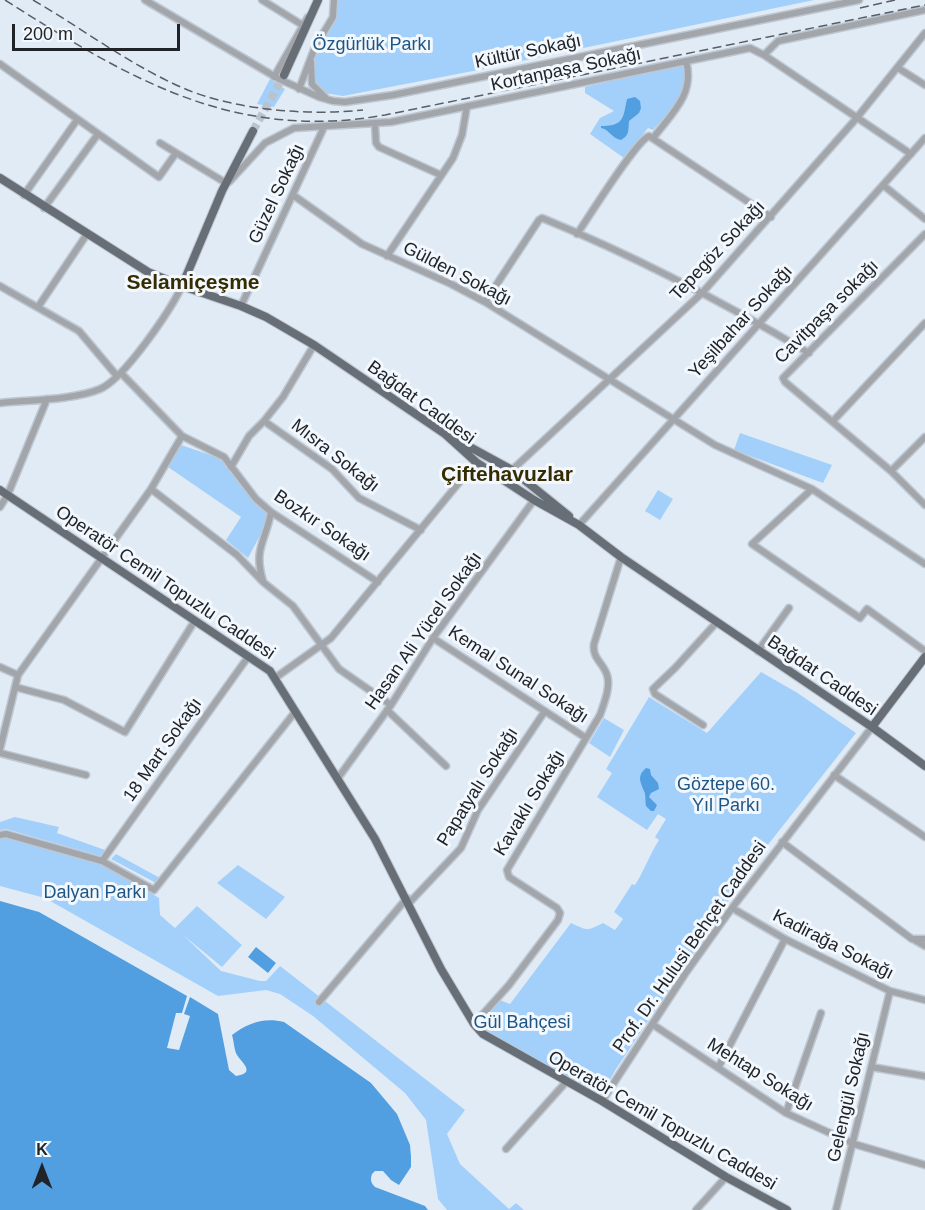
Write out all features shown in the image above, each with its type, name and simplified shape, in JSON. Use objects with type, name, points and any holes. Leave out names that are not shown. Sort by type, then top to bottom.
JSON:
[{"type":"main road","points":[[284,75],[316,3]]},
{"type":"main road","points":[[182,286],[225,185],[253,131]]},
{"type":"main road","name":"Bağdat Caddesi","points":[[0,178],[148,272],[241,306],[266,317],[314,345],[445,434],[476,462],[534,501],[579,525],[621,557],[925,766]]},
{"type":"main road","points":[[445,434],[512,470],[579,525]]},
{"type":"main road","name":"Operatör Cemil Topuzlu Caddesi","points":[[4,492],[270,671],[375,839],[441,969],[483,1034],[602,1101],[726,1177],[787,1210]]},
{"type":"main road","points":[[872,728],[925,657]]},
{"type":"street","name":"Kültür Sokağı","points":[[145,0],[274,76],[330,101],[345,102],[393,95],[859,0]]},
{"type":"street","points":[[262,0],[305,26],[274,76]]},
{"type":"street","points":[[311,55],[312,83],[310,90],[302,90],[311,55],[333,17],[334,0]]},
{"type":"street","points":[[911,154],[764,55],[778,40],[925,10]]},
{"type":"street","name":"Tepegöz Sokağı","points":[[512,470],[702,293],[857,118],[925,33]]},
{"type":"street","name":"Kortanpaşa Sokağı","points":[[225,185],[269,140],[297,127],[375,124],[751,48],[764,55]]},
{"type":"street","points":[[654,137],[684,97],[689,75],[686,61]]},
{"type":"street","points":[[0,64],[159,177],[176,153]]},
{"type":"street","points":[[898,68],[925,85]]},
{"type":"street","points":[[312,83],[317,91],[330,101]]},
{"type":"street","points":[[387,256],[453,158],[460,141],[467,106]]},
{"type":"street","points":[[24,195],[77,120]]},
{"type":"street","points":[[375,124],[376,143],[379,147],[441,175]]},
{"type":"street","name":"Güzel Sokağı","points":[[241,306],[324,127]]},
{"type":"street","points":[[44,208],[98,134]]},
{"type":"street","points":[[577,234],[647,136],[654,137],[771,217]]},
{"type":"street","name":"Yeşilbahar Sokağı","points":[[579,525],[925,138]]},
{"type":"street","points":[[160,143],[225,185]]},
{"type":"street","points":[[883,185],[925,219]]},
{"type":"street","name":"Gülden Sokağı","points":[[293,195],[360,244],[451,284],[485,302],[718,447],[812,489],[925,564]]},
{"type":"street","points":[[485,302],[539,219],[545,219],[641,261],[760,324],[809,353]]},
{"type":"street","points":[[38,307],[87,234]]},
{"type":"street","name":"Cavitpaşa sokağı","points":[[925,234],[809,353],[784,375],[783,380],[891,471],[925,505]]},
{"type":"street","name":"Bozkır Sokağı","points":[[0,286],[81,333],[119,375],[182,436],[224,457],[256,499],[271,512],[378,582]]},
{"type":"street","points":[[0,403],[46,399],[97,390],[119,375],[147,339],[182,286]]},
{"type":"street","points":[[833,421],[922,331],[925,323]]},
{"type":"street","points":[[231,467],[243,444],[284,397],[314,345]]},
{"type":"street","points":[[0,507],[4,492],[46,399]]},
{"type":"street","name":"Mısra Sokağı","points":[[264,421],[332,469],[359,498],[421,530]]},
{"type":"street","points":[[86,775],[0,751],[18,675],[151,489],[182,436]]},
{"type":"street","points":[[891,471],[925,437]]},
{"type":"street","points":[[275,678],[331,638],[476,462]]},
{"type":"street","points":[[151,489],[237,555],[263,582],[293,606],[339,669],[389,708],[446,766]]},
{"type":"street","points":[[812,489],[752,544],[860,618],[867,609],[925,651]]},
{"type":"street","name":"Hasan Ali Yücel Sokağı","points":[[338,778],[389,708],[433,638],[534,501]]},
{"type":"street","points":[[263,582],[258,564],[260,542],[271,512]]},
{"type":"street","name":"Kavaklı Sokağı","points":[[474,1023],[509,985],[558,920],[560,913],[556,908],[509,877],[507,870],[600,715],[605,700],[608,677],[596,659],[593,649],[621,557]]},
{"type":"street","points":[[758,651],[789,608]]},
{"type":"street","points":[[15,687],[64,700],[125,732],[194,622]]},
{"type":"street","points":[[703,724],[655,694],[653,689],[716,623]]},
{"type":"street","name":"Kemal Sunal Sokağı","points":[[433,638],[586,738]]},
{"type":"street","name":"18 Mart Sokağı","points":[[102,861],[248,657]]},
{"type":"street","points":[[0,667],[18,675]]},
{"type":"street","name":"Papatyalı Sokağı","points":[[319,1002],[408,901],[461,848],[478,810],[545,711]]},
{"type":"street","points":[[0,835],[6,834],[102,861],[154,890],[295,712]]},
{"type":"street","name":"Prof. Dr. Hulusi Behçet Caddesi","points":[[602,1101],[732,908],[872,728]]},
{"type":"street","points":[[834,775],[925,837]]},
{"type":"street","points":[[782,842],[912,939],[925,946]]},
{"type":"street","name":"Kadirağa Sokağı","points":[[732,908],[785,939],[890,991],[925,1000]]},
{"type":"street","points":[[718,1068],[785,939]]},
{"type":"street","points":[[912,939],[925,939]]},
{"type":"street","name":"Gelengül Sokağı","points":[[836,1210],[890,991]]},
{"type":"street","points":[[786,1113],[821,1013]]},
{"type":"street","name":"Mehtap Sokağı","points":[[652,1024],[786,1113],[854,1144],[925,1166]]},
{"type":"street","points":[[871,1067],[925,1076]]},
{"type":"street","points":[[506,1149],[566,1082]]},
{"type":"street","points":[[696,1210],[726,1177]]},
{"type":"green space","name":"Özgürlük Parkı","points":[[336,0],[814,0],[343,96],[324,93],[313,81],[313,62],[318,43],[328,34],[336,18]]},
{"type":"green space","points":[[683,64],[688,71],[682,98],[653,130],[648,128],[624,158],[590,134],[600,118],[614,111],[585,93],[585,87]]},
{"type":"green space","points":[[270,79],[285,89],[274,107],[257,104]]},
{"type":"green space","points":[[740,433],[832,465],[823,483],[734,450]]},
{"type":"green space","points":[[181,445],[222,459],[268,511],[264,528],[248,558],[226,540],[241,517],[168,467]]},
{"type":"green space","points":[[658,490],[673,499],[660,520],[645,511]]},
{"type":"green space","name":"Göztepe 60. Yıl Parkı","points":[[761,672],[796,692],[856,733],[752,865],[601,1095],[546,1067],[483,1028],[479,1022],[500,1000],[510,1004],[571,923],[587,929],[603,923],[615,930],[623,919],[614,912],[632,884],[635,885],[659,840],[655,837],[666,819],[658,814],[647,830],[597,797],[612,773],[606,769],[649,697],[707,733]]},
{"type":"green space","points":[[604,718],[624,730],[610,757],[589,743]]},
{"type":"green space","points":[[15,817],[59,827],[57,833],[105,850],[100,856],[6,829],[0,830],[0,822]]},
{"type":"green space","name":"Dalyan Parkı","points":[[0,837],[104,865],[159,898],[160,915],[175,928],[197,906],[242,945],[222,967],[183,935],[221,971],[266,981],[280,966],[465,1110],[447,1134],[460,1164],[509,1209],[516,1203],[524,1210],[447,1210],[438,1199],[426,1120],[405,1093],[313,1016],[280,994],[266,990],[218,996],[45,898],[0,886]]},
{"type":"green space","points":[[116,854],[160,878],[156,883],[111,859]]},
{"type":"green space","points":[[238,865],[285,897],[266,919],[217,883]]},
{"type":"shaded area","points":[[635,97],[640,101],[641,108],[639,113],[629,121],[628,132],[624,138],[618,139],[601,128],[601,126],[609,126],[621,120],[627,99]]},
{"type":"shaded area","points":[[646,768],[650,769],[651,775],[658,783],[659,789],[651,793],[649,797],[657,805],[654,811],[646,806],[640,776]]},
{"type":"shaded area","points":[[0,901],[39,912],[187,996],[182,1013],[176,1013],[167,1048],[179,1050],[190,1016],[184,1014],[190,997],[218,1014],[229,1070],[236,1076],[242,1075],[247,1070],[236,1053],[232,1035],[250,1024],[270,1020],[284,1022],[371,1083],[397,1114],[410,1145],[411,1157],[411,1167],[399,1185],[383,1171],[375,1171],[372,1174],[372,1183],[375,1187],[425,1206],[428,1210],[0,1210]]},
{"type":"shaded area","points":[[256,947],[276,963],[268,973],[248,957]]},
{"type":"tunnel","points":[[253,131],[284,75]]},
{"type":"railway","points":[[5,0],[95,55],[139,78],[184,97],[230,111],[279,119],[330,121],[385,115],[925,5]]},
{"type":"railway","points":[[33,0],[144,69],[203,96],[272,110],[319,112],[363,110]]},
{"type":"railway","points":[[860,8],[895,0]]},
{"type":"district","name":"Selamiçeşme","points":[[193,283]]},
{"type":"district","name":"Çiftehavuzlar","points":[[507,475]]},
{"type":"park label","name":"Gül Bahçesi","points":[[522,1023]]}]
